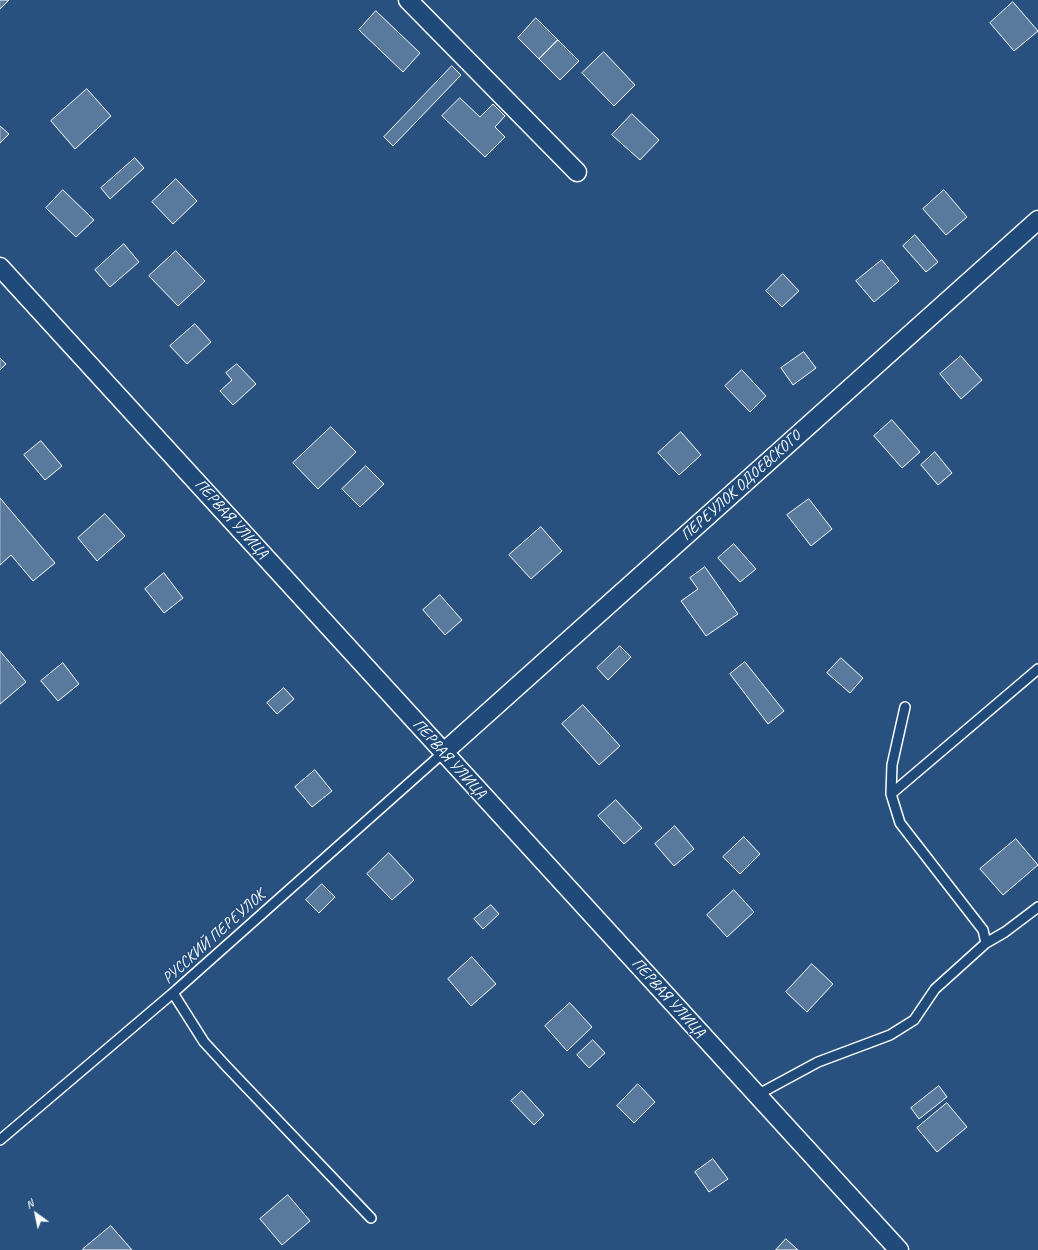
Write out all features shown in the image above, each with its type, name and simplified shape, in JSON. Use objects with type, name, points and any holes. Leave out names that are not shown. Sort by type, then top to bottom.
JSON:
[{"type":"street","points":[[408,0],[577,172]]},
{"type":"street","name":"ПЕРЕУЛОК ОДОЕВСКОГО","points":[[444,752],[1038,220]]},
{"type":"street","name":"ПЕРВАЯ УЛИЦА","points":[[0,267],[899,1250]]},
{"type":"lane","points":[[891,794],[1038,670]]},
{"type":"lane","points":[[905,707],[892,765],[891,794],[900,823],[983,930],[986,943]]},
{"type":"lane","name":"РУССКИЙ ПЕРЕУЛОК","points":[[0,1140],[173,993],[444,752]]},
{"type":"lane","points":[[757,1095],[818,1062],[890,1035],[914,1020],[935,988],[986,943],[1005,932],[1038,907]]},
{"type":"lane","points":[[173,993],[204,1042],[371,1218]]},
{"type":"building","points":[[0,0],[9,0],[0,9]]},
{"type":"building","points":[[1013,2],[1038,31],[1014,51],[990,23]]},
{"type":"building","points":[[376,11],[420,53],[403,72],[359,30]]},
{"type":"building","points":[[536,18],[558,40],[539,59],[518,38]]},
{"type":"building","points":[[558,40],[579,61],[560,80],[539,59]]},
{"type":"building","points":[[604,52],[635,85],[614,106],[582,73]]},
{"type":"building","points":[[452,66],[461,75],[393,146],[384,137]]},
{"type":"building","points":[[87,89],[111,116],[75,149],[51,121]]},
{"type":"building","points":[[460,98],[480,117],[493,104],[505,116],[495,127],[505,137],[485,157],[442,116]]},
{"type":"building","points":[[632,114],[659,140],[640,160],[612,135]]},
{"type":"building","points":[[0,126],[9,134],[0,143]]},
{"type":"building","points":[[135,158],[144,168],[110,199],[101,188]]},
{"type":"building","points":[[176,179],[197,201],[173,224],[152,202]]},
{"type":"building","points":[[63,190],[94,220],[76,237],[46,208]]},
{"type":"building","points":[[944,190],[967,217],[946,235],[923,209]]},
{"type":"building","points":[[915,235],[938,262],[926,272],[903,246]]},
{"type":"building","points":[[124,244],[139,262],[110,287],[95,270]]},
{"type":"building","points":[[176,251],[205,281],[178,306],[149,276]]},
{"type":"building","points":[[882,260],[899,281],[874,302],[856,281]]},
{"type":"building","points":[[783,274],[799,291],[782,307],[766,291]]},
{"type":"building","points":[[195,324],[211,342],[187,364],[170,346]]},
{"type":"building","points":[[804,352],[816,368],[793,385],[781,368]]},
{"type":"building","points":[[961,356],[982,380],[961,399],[940,374]]},
{"type":"building","points":[[0,358],[6,364],[0,370]]},
{"type":"building","points":[[237,364],[256,384],[233,405],[220,391],[232,380],[226,373]]},
{"type":"building","points":[[742,370],[766,396],[750,412],[725,386]]},
{"type":"building","points":[[892,420],[920,452],[902,468],[874,436]]},
{"type":"building","points":[[331,427],[356,452],[318,489],[293,463]]},
{"type":"building","points":[[681,432],[701,455],[679,475],[658,453]]},
{"type":"building","points":[[41,441],[62,466],[45,480],[24,455]]},
{"type":"building","points":[[935,452],[952,473],[938,485],[921,465]]},
{"type":"building","points":[[366,466],[384,484],[360,507],[342,489]]},
{"type":"building","points":[[0,498],[55,563],[33,581],[11,555],[0,565]]},
{"type":"building","points":[[809,499],[832,529],[811,546],[787,515]]},
{"type":"building","points":[[105,514],[125,536],[97,561],[78,538]]},
{"type":"building","points":[[541,527],[562,551],[531,579],[509,555]]},
{"type":"building","points":[[734,544],[756,569],[740,582],[718,558]]},
{"type":"building","points":[[705,567],[738,614],[706,636],[681,601],[698,589],[690,578]]},
{"type":"building","points":[[164,573],[183,598],[164,613],[145,589]]},
{"type":"building","points":[[440,595],[462,620],[445,635],[423,610]]},
{"type":"building","points":[[620,646],[631,657],[608,680],[597,668]]},
{"type":"building","points":[[0,651],[26,682],[0,704]]},
{"type":"building","points":[[841,658],[863,678],[850,693],[827,673]]},
{"type":"building","points":[[745,662],[784,711],[768,724],[730,674]]},
{"type":"building","points":[[63,663],[79,684],[58,701],[41,681]]},
{"type":"building","points":[[284,688],[294,699],[277,714],[267,703]]},
{"type":"building","points":[[583,705],[620,746],[599,765],[562,724]]},
{"type":"building","points":[[315,770],[332,791],[312,807],[295,787]]},
{"type":"building","points":[[616,800],[642,828],[624,844],[598,816]]},
{"type":"building","points":[[675,826],[694,849],[674,866],[655,844]]},
{"type":"building","points":[[744,837],[760,854],[740,874],[723,857]]},
{"type":"building","points":[[1016,839],[1038,865],[1003,895],[980,869]]},
{"type":"building","points":[[389,853],[414,880],[392,900],[367,874]]},
{"type":"building","points":[[322,884],[335,897],[319,913],[306,900]]},
{"type":"building","points":[[734,890],[754,912],[727,937],[707,915]]},
{"type":"building","points":[[491,905],[499,914],[483,929],[474,919]]},
{"type":"building","points":[[472,957],[496,984],[471,1006],[448,979]]},
{"type":"building","points":[[812,964],[833,984],[807,1012],[786,992]]},
{"type":"building","points":[[570,1003],[592,1027],[567,1051],[545,1026]]},
{"type":"building","points":[[593,1040],[605,1053],[589,1068],[577,1055]]},
{"type":"building","points":[[638,1084],[655,1102],[634,1123],[617,1106]]},
{"type":"building","points":[[939,1086],[947,1097],[919,1119],[911,1108]]},
{"type":"building","points":[[522,1091],[544,1115],[534,1125],[511,1101]]},
{"type":"building","points":[[947,1103],[967,1127],[937,1152],[917,1128]]},
{"type":"building","points":[[713,1159],[728,1179],[709,1192],[695,1172]]},
{"type":"building","points":[[288,1195],[310,1221],[282,1245],[260,1219]]},
{"type":"building","points":[[111,1226],[132,1250],[83,1250],[83,1249]]},
{"type":"building","points":[[786,1239],[798,1250],[776,1250]]}]
